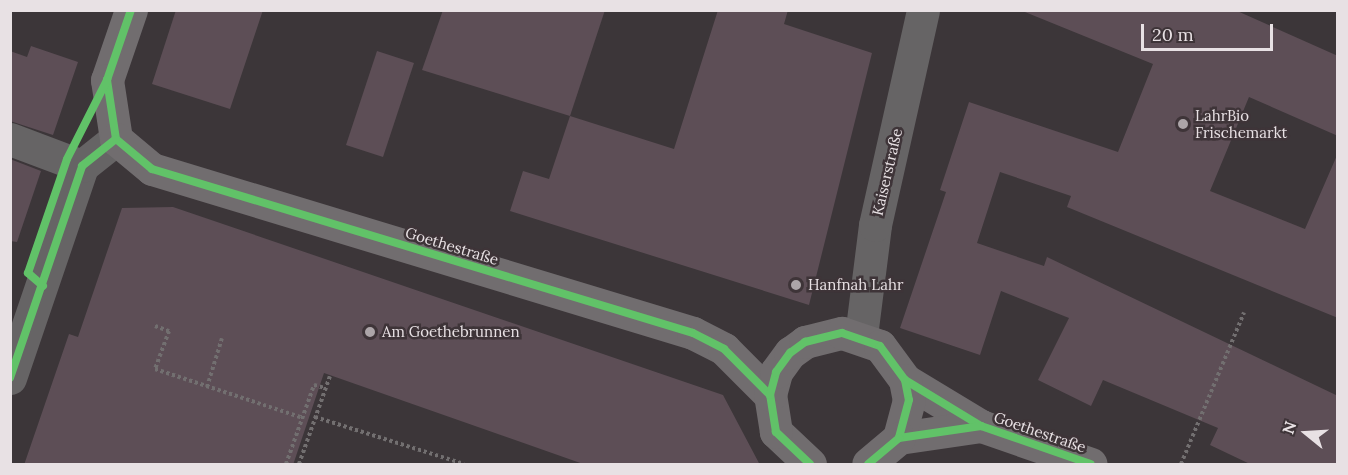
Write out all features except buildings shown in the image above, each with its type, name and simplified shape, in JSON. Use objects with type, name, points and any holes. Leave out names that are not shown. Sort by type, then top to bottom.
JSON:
[{"type":"street","points":[[10,378],[82,166],[116,139],[107,80],[130,10]]},
{"type":"street","name":"Kaiserstraße","points":[[861,336],[875,225],[923,10]]},
{"type":"street","points":[[10,139],[82,166]]},
{"type":"street","name":"Goethestraße","points":[[116,139],[152,169],[693,333],[724,349],[770,395]]},
{"type":"street","points":[[810,465],[776,432],[770,395],[776,372],[790,353],[823,335],[861,336]]},
{"type":"street","name":"Goethestraße","points":[[861,336],[880,346],[905,380],[981,426],[1091,465]]},
{"type":"street","name":"Goethestraße","points":[[724,349],[790,353]]},
{"type":"street","points":[[868,465],[899,438],[909,400],[905,380]]},
{"type":"street","name":"Goethestraße","points":[[899,438],[981,426]]},
{"type":"path","points":[[1181,465],[1244,313]]},
{"type":"path","points":[[155,326],[169,331],[155,369],[303,418]]},
{"type":"path","points":[[207,387],[222,338]]},
{"type":"path","points":[[298,465],[330,375]]},
{"type":"path","points":[[286,465],[314,385],[325,388]]},
{"type":"path","points":[[315,417],[464,465]]},
{"type":"cycle path","points":[[116,139],[107,80],[131,10]]},
{"type":"cycle path","points":[[43,286],[28,273],[67,159],[107,80]]},
{"type":"cycle path","points":[[116,139],[152,169],[693,333],[724,349],[770,395]]},
{"type":"cycle path","points":[[10,378],[82,166],[116,139]]},
{"type":"cycle path","points":[[810,464],[776,432],[770,395],[776,372],[790,353],[805,342],[842,333],[880,346],[905,380],[909,400],[899,438],[868,464]]},
{"type":"cycle path","points":[[905,380],[981,426],[1091,464]]},
{"type":"cycle path","points":[[899,438],[981,426]]},
{"type":"place","name":"LahrBio Frischemarkt","points":[[1183,124]]},
{"type":"place","name":"Hanfnah Lahr","points":[[796,285]]},
{"type":"place","name":"Am Goethebrunnen","points":[[370,332]]}]
